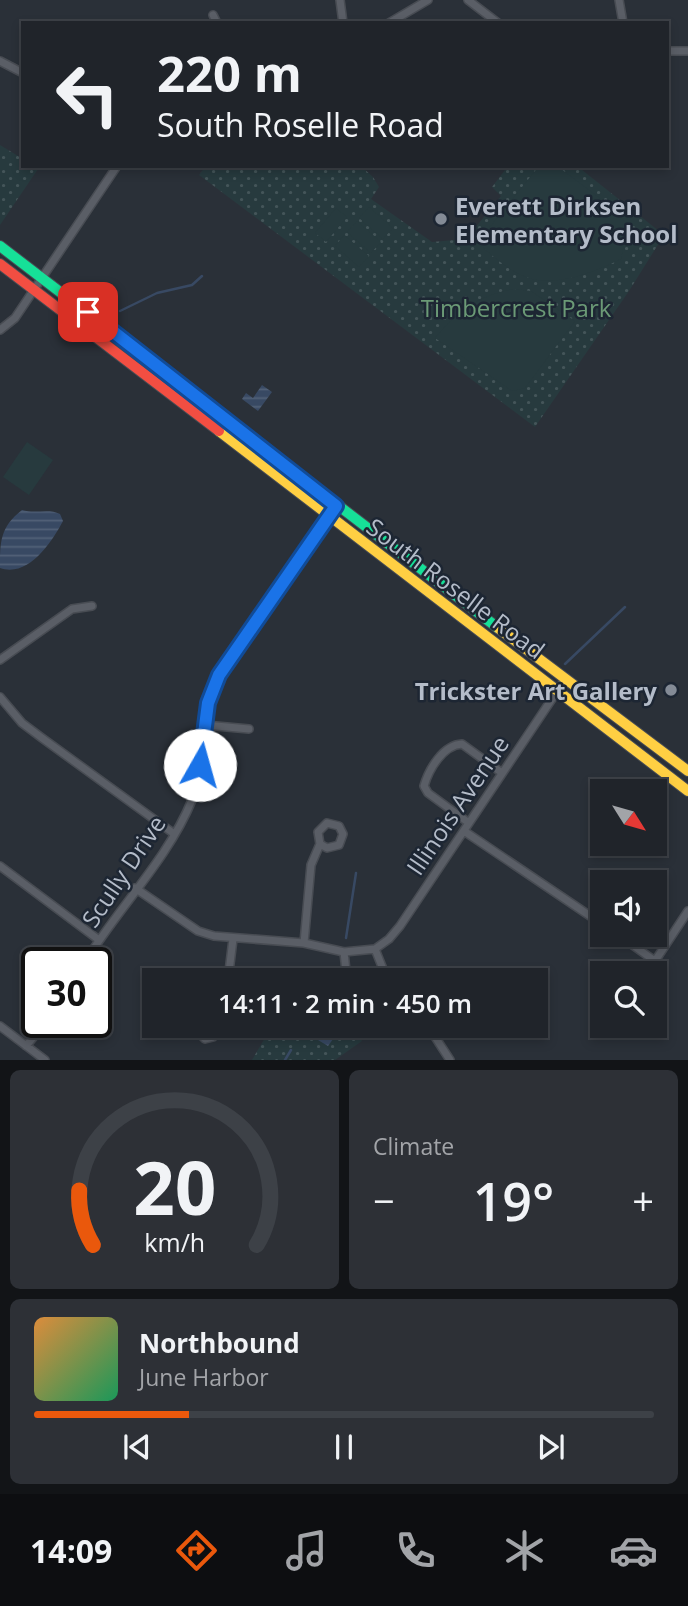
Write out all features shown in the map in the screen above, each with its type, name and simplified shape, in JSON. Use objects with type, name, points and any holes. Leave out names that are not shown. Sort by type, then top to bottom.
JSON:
[{"type":"main road","name":"South Roselle Road","points":[[0,246],[336,506],[688,771]]},
{"type":"main road","name":"South Roselle Road","points":[[0,264],[328,518],[688,791]]},
{"type":"street","points":[[340,0],[342,21]]},
{"type":"street","points":[[392,21],[428,0]]},
{"type":"street","points":[[468,0],[495,21]]},
{"type":"street","points":[[619,0],[623,21]]},
{"type":"street","points":[[669,51],[688,51]]},
{"type":"street","points":[[0,61],[21,72]]},
{"type":"street","points":[[0,330],[15,318],[116,168]]},
{"type":"street","name":"Scully Drive","points":[[95,947],[173,833],[191,802],[198,781],[208,703],[219,675],[336,506]]},
{"type":"street","points":[[0,660],[72,609],[92,606]]},
{"type":"street","name":"Illinois Avenue","points":[[375,949],[389,939],[400,926],[566,678]]},
{"type":"street","points":[[0,697],[22,723],[173,833]]},
{"type":"street","points":[[205,725],[249,729]]},
{"type":"street","points":[[502,773],[462,744],[454,745],[447,749],[427,776],[424,786],[428,793],[466,827],[590,916]]},
{"type":"street","points":[[304,943],[311,866],[320,844]]},
{"type":"street","points":[[0,866],[99,940]]},
{"type":"street","points":[[135,888],[198,931],[233,939],[304,943],[344,952],[375,949],[383,968]]},
{"type":"street","points":[[667,943],[688,911]]},
{"type":"street","points":[[229,968],[233,939]]},
{"type":"street","points":[[635,947],[655,961],[664,947]]},
{"type":"street","points":[[344,952],[345,968]]},
{"type":"street","points":[[0,1026],[45,1060]]},
{"type":"street","points":[[26,1046],[33,1038]]},
{"type":"street","points":[[437,1038],[450,1060]]},
{"type":"green space","points":[[0,145],[21,158],[21,168],[38,169],[0,225]]},
{"type":"green space","name":"Timbercrest Park","points":[[204,168],[363,168],[379,187],[371,199],[432,242],[466,239],[501,196],[492,187],[506,168],[580,168],[664,235],[629,291],[535,427],[199,175]]},
{"type":"green space","points":[[537,168],[560,168],[629,220],[621,259],[578,276],[554,281],[532,279],[517,273],[477,243]]},
{"type":"green space","points":[[369,207],[393,228],[383,239],[359,218]]},
{"type":"green space","points":[[336,208],[347,217],[326,242],[315,233]]},
{"type":"green space","points":[[357,221],[381,242],[371,253],[347,232]]},
{"type":"green space","points":[[344,235],[369,256],[359,267],[335,246]]},
{"type":"green space","points":[[514,289],[531,291],[575,321],[525,388],[512,391],[435,338],[470,306],[490,295]]},
{"type":"green space","points":[[27,442],[53,460],[29,495],[3,477]]},
{"type":"green space","points":[[265,1038],[360,1038],[362,1041],[335,1060],[252,1060]]},
{"type":"water","points":[[262,385],[272,392],[258,411],[242,399],[246,393],[253,398]]},
{"type":"water","points":[[22,510],[56,512],[63,521],[46,548],[29,563],[10,570],[0,568],[0,550],[5,529]]},
{"type":"water","points":[[319,1038],[334,1038],[328,1046]]},
{"type":"waterway","points":[[120,311],[157,293],[192,285],[202,276]]},
{"type":"waterway","points":[[565,664],[625,607]]},
{"type":"waterway","points":[[346,938],[356,873]]},
{"type":"waterway","points":[[285,1060],[291,1050]]},
{"type":"traffic: fast","points":[[0,246],[498,628]]},
{"type":"traffic: slow","points":[[219,431],[688,791]]},
{"type":"traffic: slow","points":[[498,628],[688,771]]},
{"type":"traffic: jam","points":[[0,264],[219,431]]},
{"type":"place","name":"Everett Dirksen Elementary School","points":[[441,219]]},
{"type":"place","name":"Trickster Art Gallery","points":[[671,690]]},
{"type":"route","points":[[88,312],[336,506],[219,675],[208,703],[200,765]]}]
